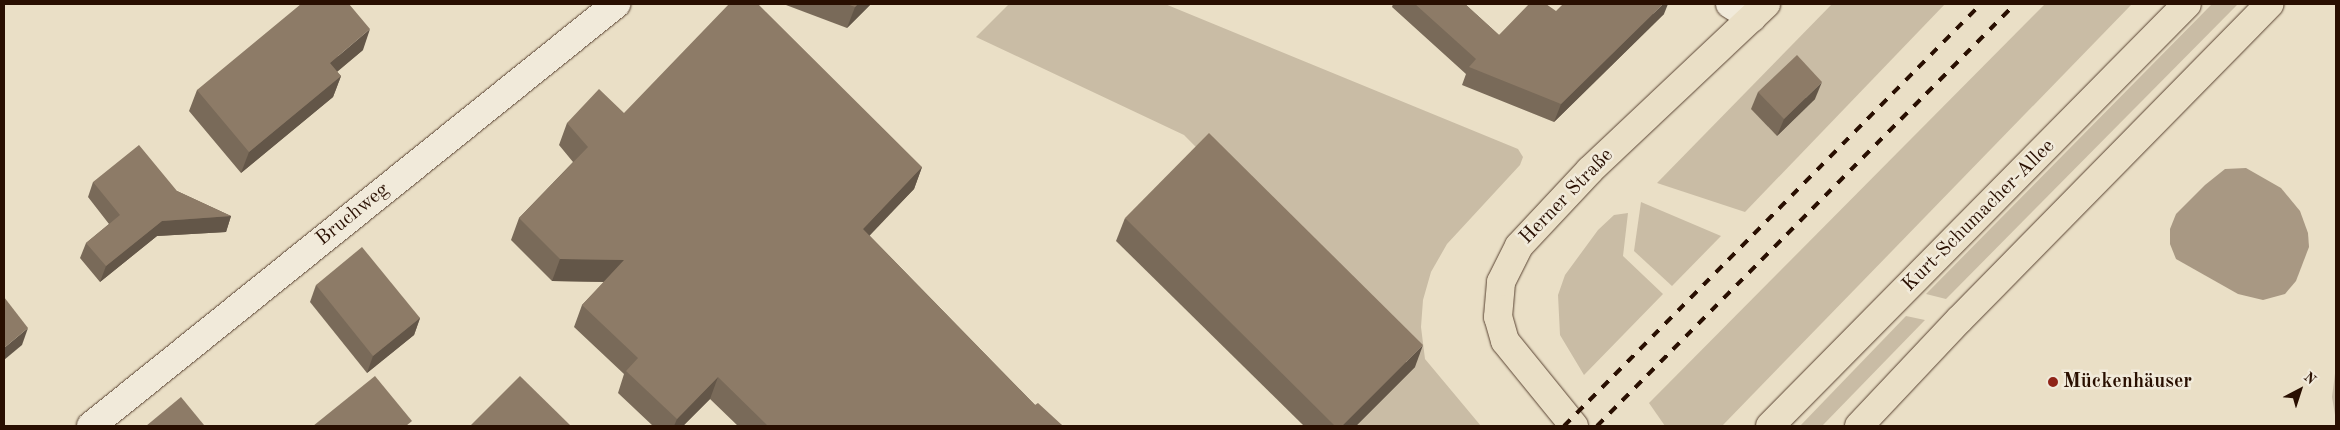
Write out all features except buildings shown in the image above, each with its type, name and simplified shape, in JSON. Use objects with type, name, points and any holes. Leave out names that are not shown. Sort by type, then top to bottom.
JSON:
[{"type":"main road","name":"Kurt-Schumacher-Allee","points":[[1770,426],[2186,4]]},
{"type":"main road","points":[[1859,426],[1959,320],[2270,4]]},
{"type":"main road","name":"Herner Straße","points":[[1574,426],[1505,342],[1498,317],[1501,282],[1519,246],[1590,170],[1750,9]]},
{"type":"street","name":"Bruchweg","points":[[91,426],[616,4]]},
{"type":"shaded area","points":[[1009,4],[1165,4],[1518,149],[1523,157],[1520,165],[1447,244],[1431,272],[1423,300],[1421,327],[1425,359],[1481,426],[1356,426],[1414,367],[1184,135],[976,37]]},
{"type":"shaded area","points":[[1832,4],[1945,4],[1745,212],[1657,183]]},
{"type":"shaded area","points":[[2045,4],[2132,4],[1722,426],[1665,426],[1649,403]]},
{"type":"shaded area","points":[[2212,4],[2238,4],[1946,299],[1926,294]]},
{"type":"shaded area","points":[[2246,168],[2281,188],[2300,211],[2308,233],[2309,247],[2296,281],[2285,294],[2263,300],[2238,294],[2176,259],[2170,244],[2170,229],[2176,214],[2205,185],[2225,169]]},
{"type":"shaded area","points":[[1641,202],[1721,236],[1672,286],[1634,251]]},
{"type":"shaded area","points":[[1628,213],[1623,256],[1663,294],[1584,375],[1560,335],[1558,295],[1565,275],[1598,230],[1614,215]]},
{"type":"shaded area","points":[[1906,316],[1925,320],[1822,426],[1800,426]]},
{"type":"shaded area","points":[[2336,366],[2336,421],[2332,397]]},
{"type":"railway","points":[[1564,426],[1981,4]]},
{"type":"railway","points":[[1597,426],[2015,4]]},
{"type":"place","name":"Mückenhäuser","points":[[2053,382]]}]
